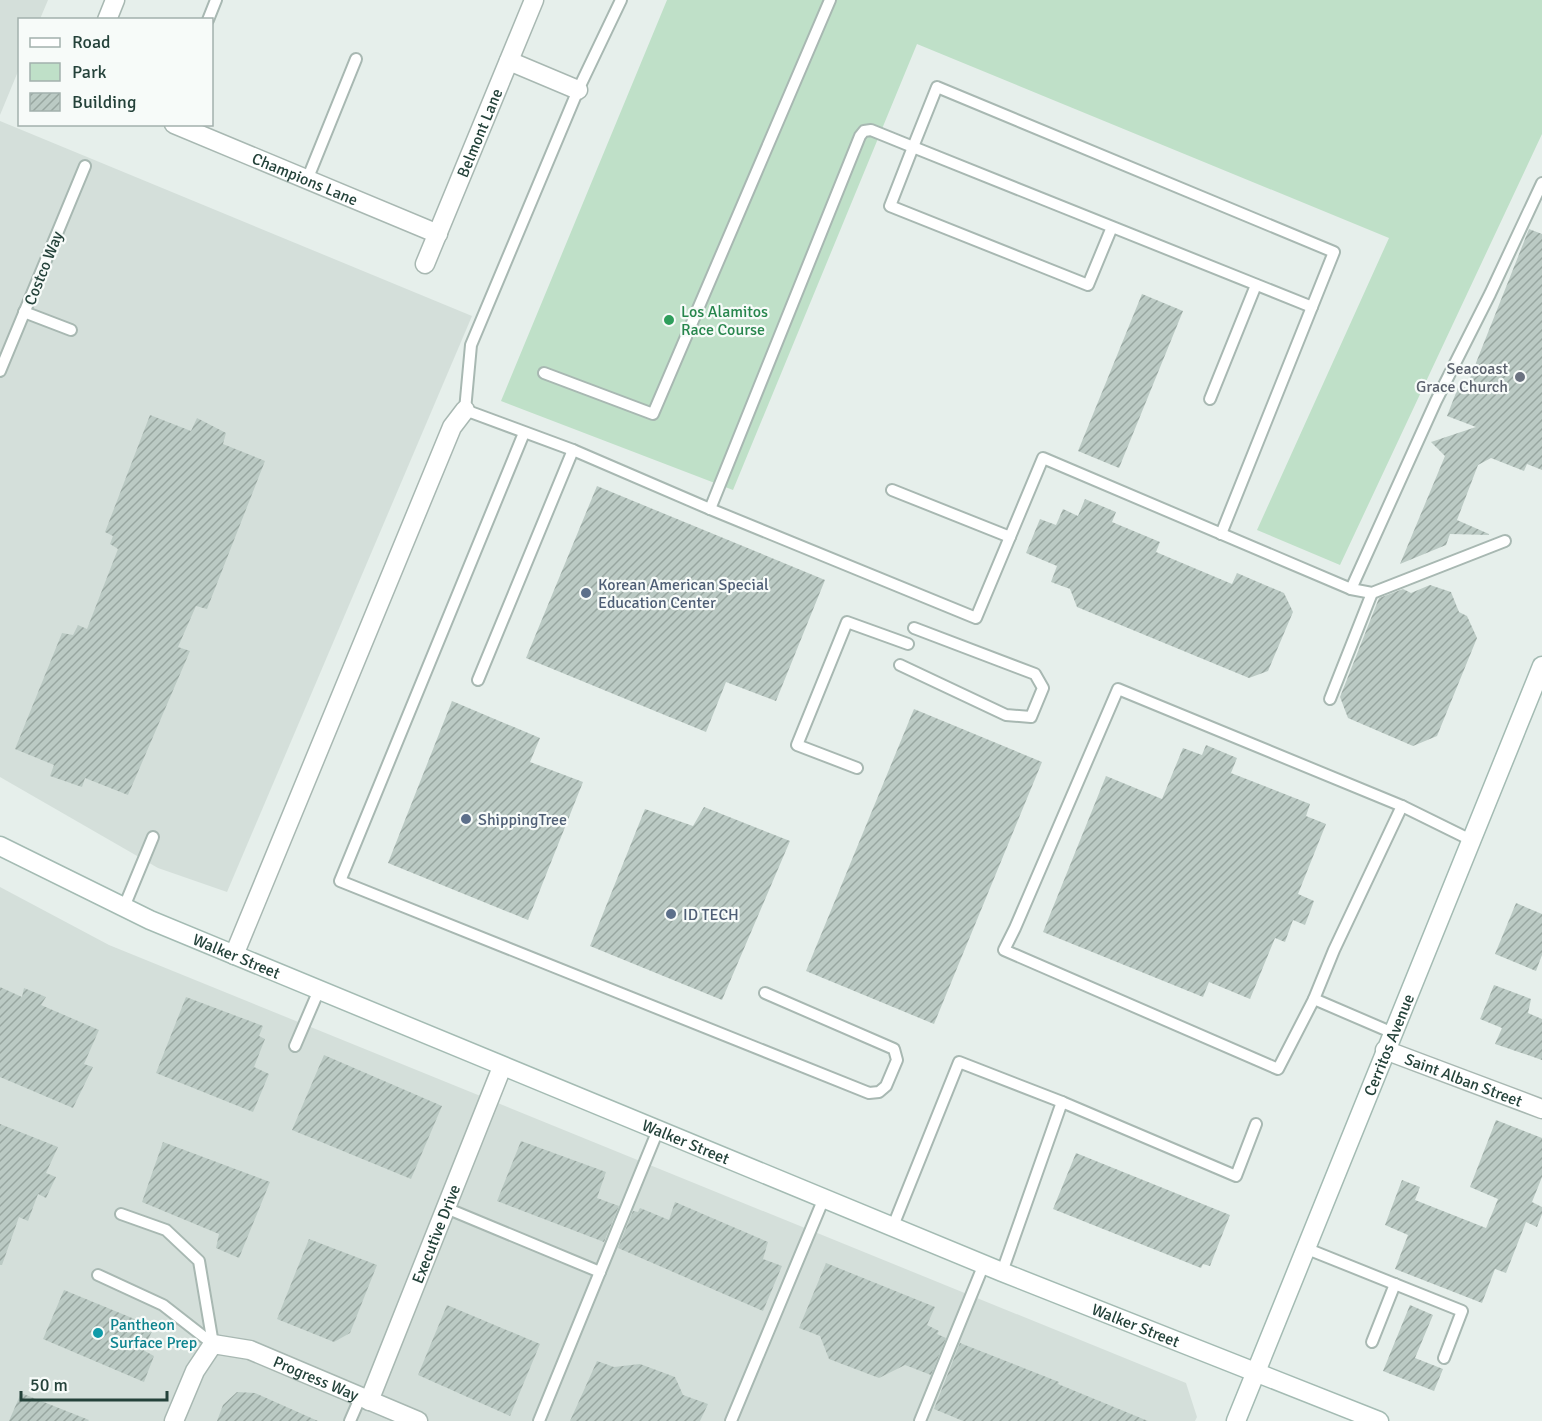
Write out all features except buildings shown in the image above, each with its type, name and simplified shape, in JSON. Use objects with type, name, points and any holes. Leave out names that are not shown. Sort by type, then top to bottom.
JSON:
[{"type":"main road","points":[[108,18],[115,0]]},
{"type":"main road","name":"Belmont Lane","points":[[425,264],[534,0]]},
{"type":"main road","points":[[509,61],[578,90]]},
{"type":"main road","name":"Champions Lane","points":[[179,126],[438,234]]},
{"type":"main road","points":[[234,955],[452,427],[465,410]]},
{"type":"main road","name":"Cerritos Avenue","points":[[1236,1421],[1542,666]]},
{"type":"main road","name":"Walker Street","points":[[0,846],[150,920],[1002,1272],[1379,1421]]},
{"type":"main road","name":"Saint Alban Street","points":[[1385,1050],[1542,1109]]},
{"type":"main road","name":"Executive Drive","points":[[365,1400],[446,1208],[502,1066]]},
{"type":"main road","points":[[174,1421],[195,1371],[213,1344]]},
{"type":"main road","name":"Progress Way","points":[[213,1344],[250,1350],[418,1421]]},
{"type":"lane","points":[[209,18],[216,0]]},
{"type":"lane","points":[[621,0],[578,90],[471,345],[465,410],[573,450],[976,618],[1043,458],[1351,589],[1372,593],[1504,541]]},
{"type":"lane","points":[[544,373],[652,414],[830,0]]},
{"type":"lane","points":[[307,180],[356,59]]},
{"type":"lane","points":[[1112,227],[1088,285],[890,206],[937,87],[1334,252],[1221,534]]},
{"type":"lane","points":[[710,509],[860,136],[864,131],[871,130],[1312,307]]},
{"type":"lane","name":"Costco Way","points":[[0,370],[85,166]]},
{"type":"lane","points":[[1351,589],[1436,401],[1542,183]]},
{"type":"lane","points":[[1210,399],[1256,285]]},
{"type":"lane","points":[[24,312],[71,330]]},
{"type":"lane","points":[[525,432],[340,880],[543,964],[869,1093],[879,1092],[886,1086],[897,1059],[894,1049],[765,993]]},
{"type":"lane","points":[[478,680],[573,450]]},
{"type":"lane","points":[[892,490],[1010,537]]},
{"type":"lane","points":[[1330,699],[1372,593]]},
{"type":"lane","points":[[857,768],[797,745],[847,622],[908,644]]},
{"type":"lane","points":[[900,664],[1006,715],[1031,717],[1043,688],[1035,674],[914,628]]},
{"type":"lane","points":[[1402,806],[1334,950],[1314,999],[1278,1069],[1004,951],[1016,928],[1118,689],[1402,806],[1471,840]]},
{"type":"lane","points":[[124,907],[153,837]]},
{"type":"lane","points":[[295,1046],[319,990]]},
{"type":"lane","points":[[1314,999],[1393,1033]]},
{"type":"lane","points":[[893,1226],[959,1062],[1062,1102],[1236,1176],[1256,1124]]},
{"type":"lane","points":[[1002,1272],[1062,1102]]},
{"type":"lane","points":[[539,1421],[658,1130]]},
{"type":"lane","points":[[731,1421],[824,1198]]},
{"type":"lane","points":[[446,1208],[600,1272]]},
{"type":"lane","points":[[121,1214],[166,1230],[199,1262],[213,1344]]},
{"type":"lane","points":[[1305,1248],[1462,1311],[1444,1358]]},
{"type":"lane","points":[[920,1421],[984,1264]]},
{"type":"lane","points":[[98,1275],[162,1305],[213,1344]]},
{"type":"lane","points":[[1372,1342],[1395,1284]]},
{"type":"lane","points":[[350,1421],[365,1400]]},
{"type":"shaded area","points":[[0,0],[48,0],[40,18],[18,18],[18,71],[0,115]]},
{"type":"shaded area","points":[[0,121],[472,316],[227,892],[158,868],[0,777]]},
{"type":"shaded area","points":[[0,887],[109,945],[1186,1383],[1197,1417],[1195,1421],[0,1421]]},
{"type":"green space","name":"Los Alamitos Race Course","points":[[667,0],[1542,0],[1542,134],[1340,565],[1257,530],[1389,238],[917,44],[733,490],[501,401]]},
{"type":"place","name":"Los Alamitos Race Course","points":[[669,320]]},
{"type":"place","name":"Seacoast Grace Church","points":[[1520,377]]},
{"type":"place","name":"Korean American Special Education Center","points":[[586,593]]},
{"type":"place","name":"ShippingTree","points":[[466,819]]},
{"type":"place","name":"ID TECH","points":[[671,914]]},
{"type":"place","name":"Pantheon Surface Prep","points":[[98,1333]]}]
